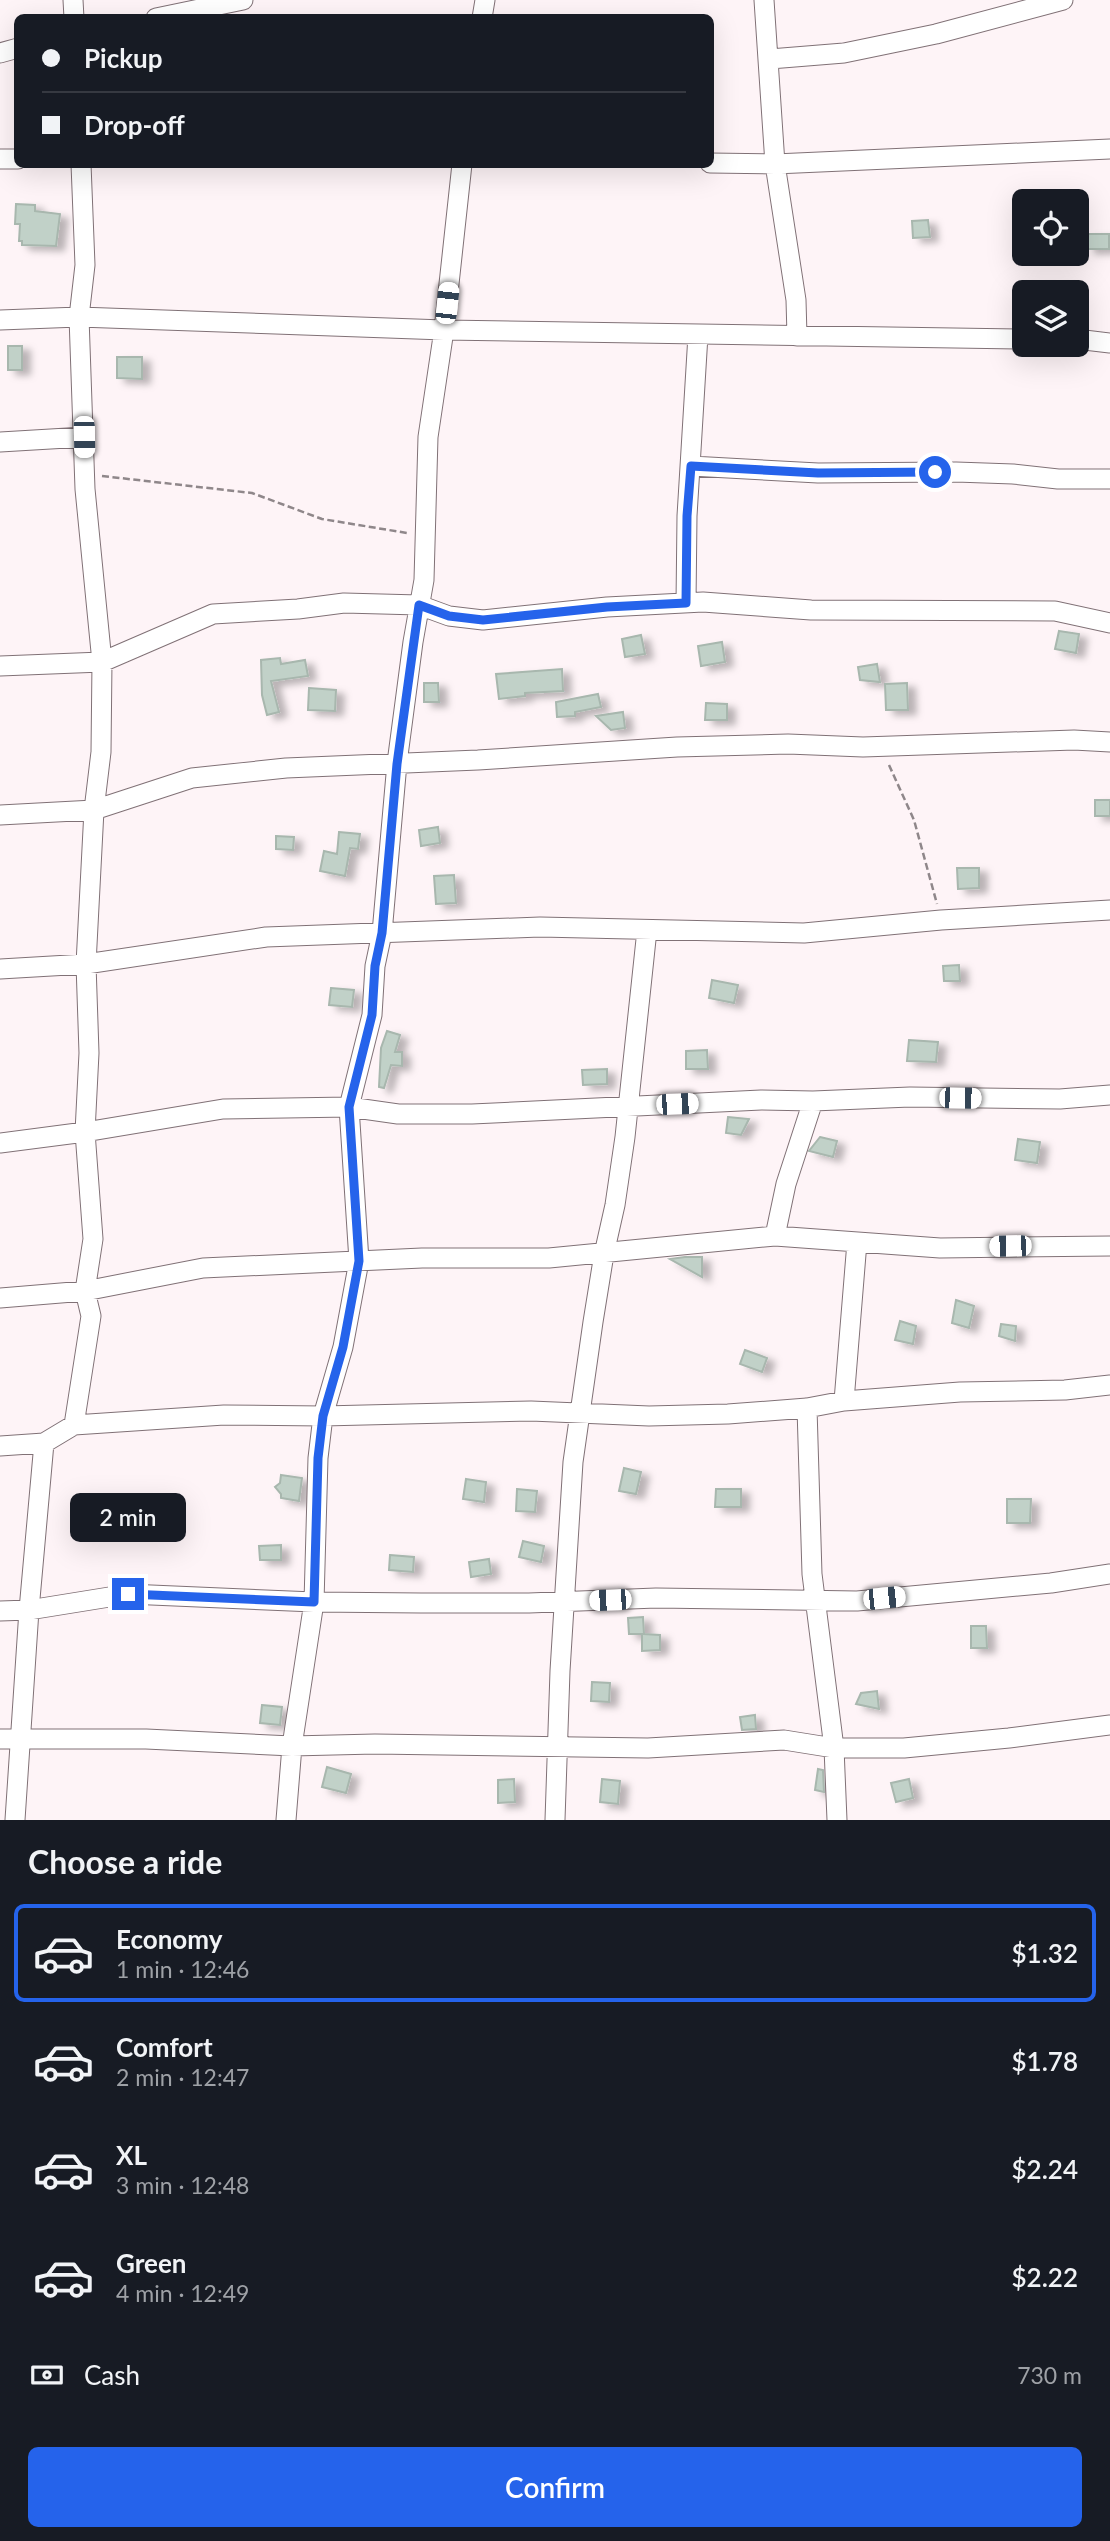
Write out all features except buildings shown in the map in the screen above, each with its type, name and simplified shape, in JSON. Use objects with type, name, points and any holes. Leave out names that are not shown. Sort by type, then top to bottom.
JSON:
[{"type":"street","points":[[175,14],[243,0]]},
{"type":"street","points":[[764,0],[775,164],[796,300],[797,336]]},
{"type":"street","points":[[770,59],[844,52],[936,34],[1063,0]]},
{"type":"street","points":[[714,163],[775,164],[1110,149]]},
{"type":"street","points":[[74,1425],[91,1316],[85,1291],[93,1239],[85,1132],[89,1053],[86,964],[94,810],[101,752],[102,662],[85,474],[79,317],[85,265],[81,168]]},
{"type":"street","points":[[286,1820],[292,1746],[314,1602],[318,1458],[323,1416],[343,1347],[359,1261],[349,1107],[372,1015],[375,966],[382,933],[397,764],[424,580],[428,437],[444,330],[462,168]]},
{"type":"street","points":[[0,320],[79,317],[444,330],[1012,339]]},
{"type":"street","points":[[686,603],[687,516],[698,335]]},
{"type":"street","points":[[1089,341],[1110,343]]},
{"type":"street","points":[[0,442],[84,437]]},
{"type":"street","points":[[691,466],[818,473],[967,472],[1058,479],[1110,479]]},
{"type":"street","points":[[0,666],[102,662],[213,614],[298,609],[344,603],[419,605],[449,616],[483,620],[607,607],[703,602],[811,610],[1055,611],[1110,623]]},
{"type":"street","points":[[0,815],[94,810],[192,778],[286,768],[677,747],[788,744],[880,747],[1074,740],[1110,742]]},
{"type":"street","points":[[0,969],[86,964],[266,937],[540,927],[804,933],[941,920],[1110,910]]},
{"type":"street","points":[[555,1820],[573,1462],[604,1254],[615,1205],[647,930]]},
{"type":"street","points":[[0,1143],[85,1132],[223,1108],[349,1107],[398,1114],[460,1114],[761,1100],[910,1097],[1060,1099],[1110,1095]]},
{"type":"street","points":[[775,1236],[786,1184],[813,1101]]},
{"type":"street","points":[[0,1298],[85,1291],[203,1268],[359,1261],[549,1258],[775,1236],[940,1248],[1110,1246]]},
{"type":"street","points":[[844,1401],[857,1241]]},
{"type":"street","points":[[0,1446],[44,1443],[74,1425],[224,1415],[323,1416],[531,1411],[649,1416],[728,1414],[960,1392],[1065,1390],[1110,1385]]},
{"type":"street","points":[[807,1408],[811,1563],[834,1748],[837,1820]]},
{"type":"street","points":[[15,1820],[10,1738],[29,1610],[44,1443]]},
{"type":"street","points":[[0,1611],[29,1610],[128,1594],[314,1602],[529,1603],[656,1598],[857,1601],[1051,1583],[1110,1574]]},
{"type":"street","points":[[10,1738],[146,1739],[292,1746],[557,1745],[648,1748],[783,1740],[834,1748],[904,1748],[1110,1725]]},
{"type":"path","points":[[85,474],[251,493],[322,519],[424,535]]},
{"type":"path","points":[[880,747],[914,820],[941,920]]},
{"type":"route","points":[[128,1594],[314,1602],[318,1458],[323,1416],[343,1347],[359,1261],[349,1107],[372,1015],[397,764],[419,605],[449,616],[483,620],[607,607],[686,603],[687,516],[691,466],[818,473],[935,472]]}]
